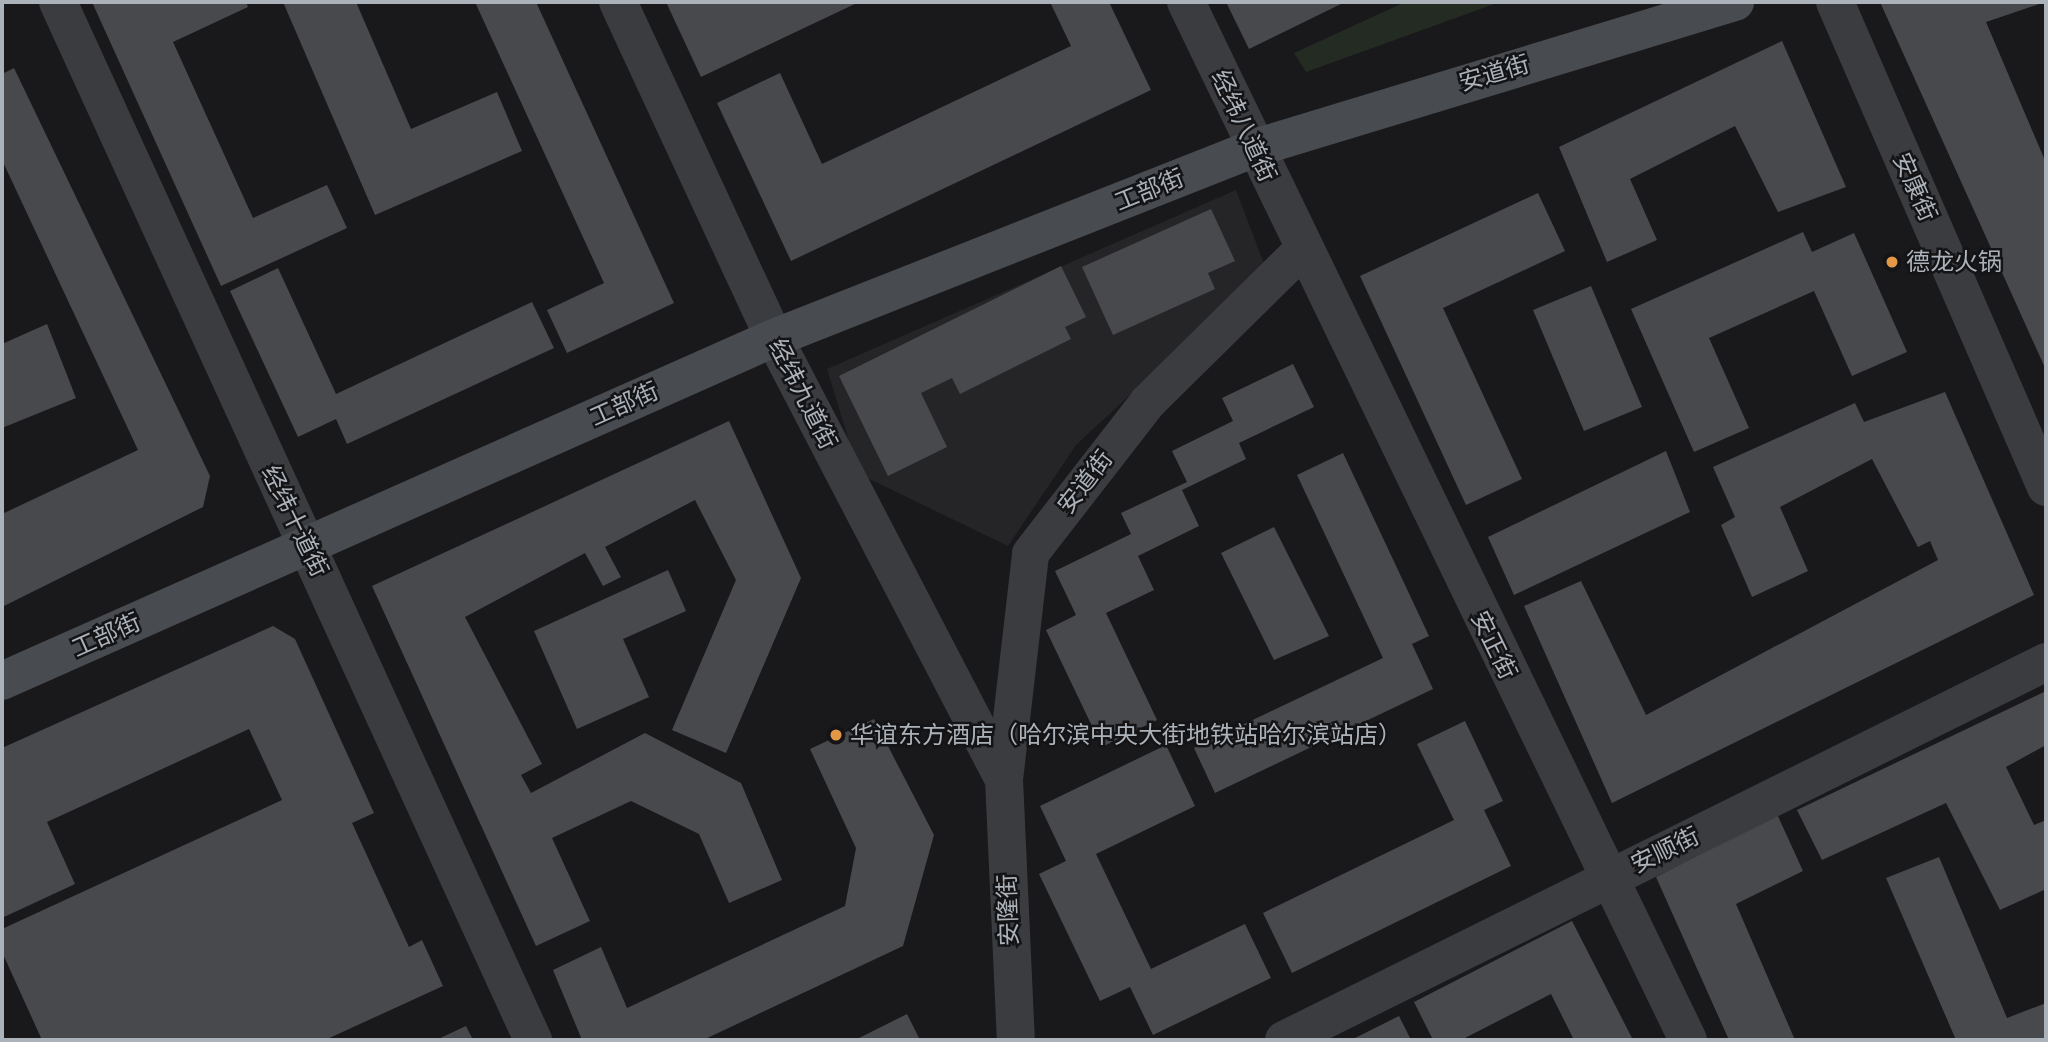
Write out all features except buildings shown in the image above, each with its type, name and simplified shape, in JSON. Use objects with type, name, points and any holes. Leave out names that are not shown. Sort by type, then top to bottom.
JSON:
[{"type":"main road","name":"安道街","points":[[1255,148],[1735,2]]},
{"type":"main road","name":"工部街","points":[[2,681],[774,338],[1255,148]]},
{"type":"street","name":"经纬十道街","points":[[58,2],[533,1040]]},
{"type":"street","name":"经纬九道街","points":[[618,2],[774,338],[1004,779]]},
{"type":"street","name":"经纬八道街","points":[[1186,2],[1301,250]]},
{"type":"street","name":"安康街","points":[[1835,2],[2046,487]]},
{"type":"street","name":"安道街","points":[[1004,779],[1030,554],[1147,402],[1301,250]]},
{"type":"street","name":"安正街","points":[[1301,250],[1688,1040]]},
{"type":"street","name":"安顺街","points":[[1283,1040],[2046,662]]},
{"type":"street","name":"安隆街","points":[[1004,779],[1016,1040]]},
{"type":"shaded area","points":[[1405,2],[1500,2],[1306,72],[1294,53]]},
{"type":"shaded area","points":[[1236,190],[1266,269],[1076,445],[1008,546],[859,474],[827,369]]},
{"type":"place","name":"德龙火锅","points":[[1892,262]]},
{"type":"place","name":"华谊东方酒店（哈尔滨中央大街地铁站哈尔滨站店）","points":[[836,735]]}]
